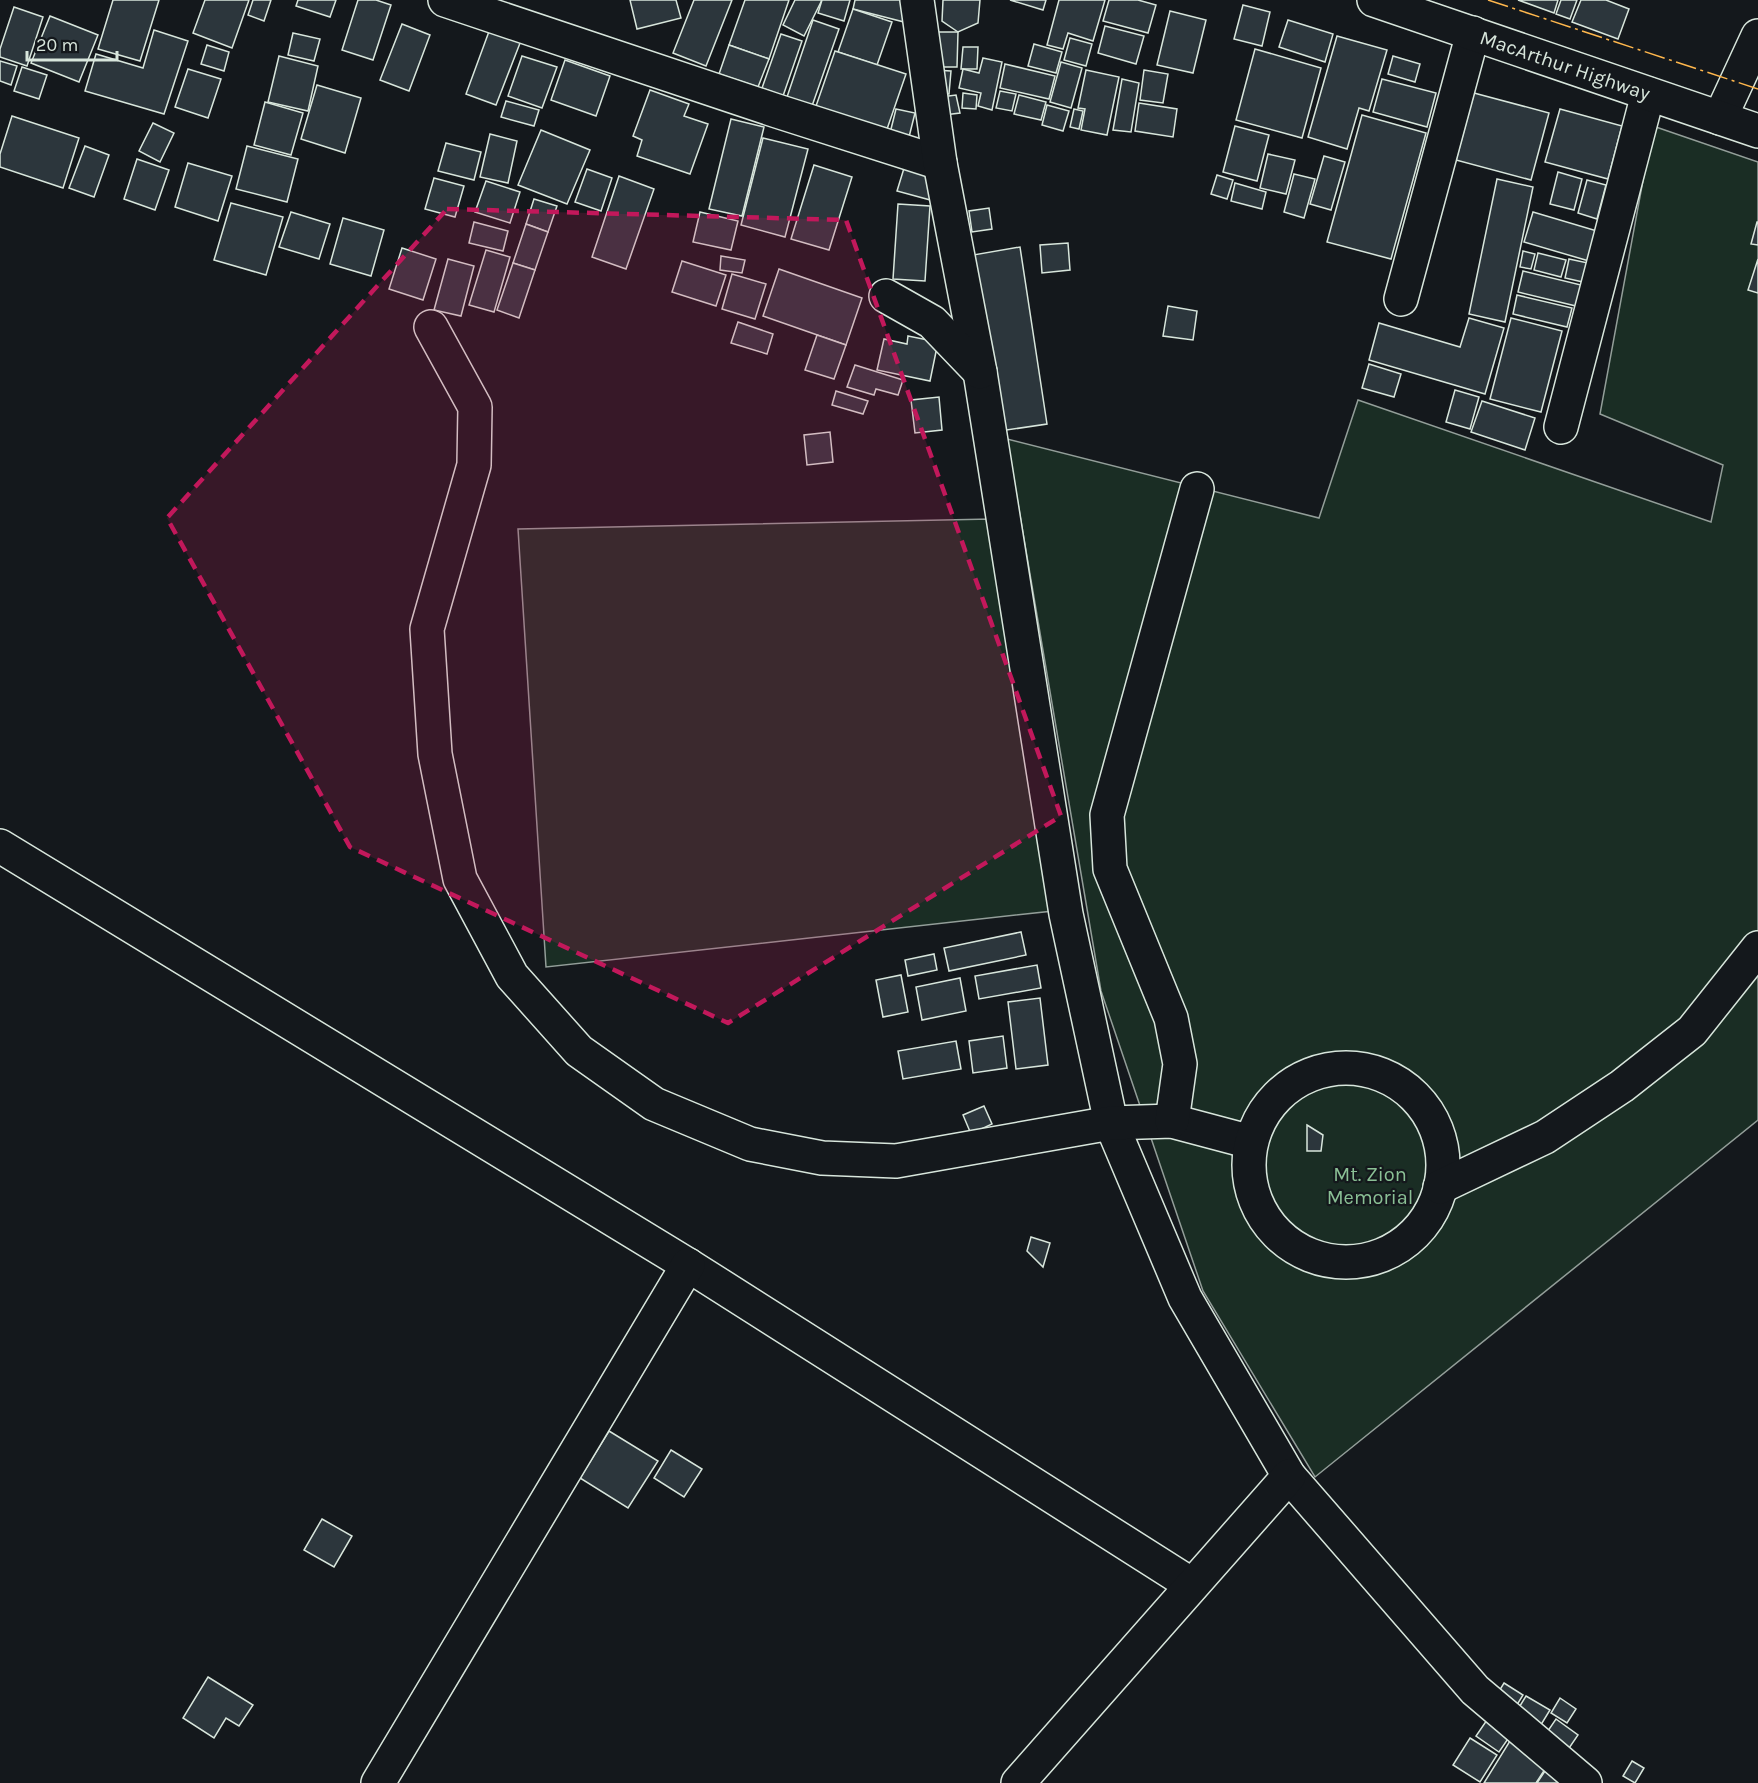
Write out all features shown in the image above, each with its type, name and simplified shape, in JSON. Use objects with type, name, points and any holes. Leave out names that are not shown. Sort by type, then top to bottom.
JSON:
[{"type":"main road","points":[[445,0],[940,163]]},
{"type":"main road","points":[[917,0],[940,163],[980,372],[1066,914],[1111,1123],[1185,1298],[1289,1476],[1475,1690],[1585,1783]]},
{"type":"main road","name":"MacArthur Highway","points":[[1374,0],[1758,130]]},
{"type":"main road","points":[[1401,299],[1473,33]]},
{"type":"main road","points":[[1720,118],[1758,36]]},
{"type":"main road","points":[[1561,427],[1648,93]]},
{"type":"main road","points":[[886,296],[932,322],[980,372]]},
{"type":"main road","points":[[431,327],[475,407],[474,465],[427,629],[435,754],[460,879],[512,976],[579,1052],[654,1104],[750,1144],[822,1158],[896,1161],[1111,1123],[1172,1121],[1251,1142]]},
{"type":"main road","points":[[1172,1121],[1180,1064],[1171,1018],[1110,869],[1107,815],[1197,489]]},
{"type":"main road","points":[[0,846],[688,1265],[1192,1586]]},
{"type":"main road","points":[[1440,1187],[1545,1137],[1622,1086],[1692,1031],[1758,948]]},
{"type":"main road","points":[[1347,1067],[1369,1070],[1390,1077],[1408,1089],[1423,1105],[1434,1123],[1441,1144],[1443,1166],[1440,1187],[1433,1208],[1406,1242],[1387,1253],[1366,1260],[1344,1262],[1323,1260],[1302,1252],[1284,1240],[1269,1225],[1257,1206],[1248,1164],[1251,1142],[1259,1121],[1271,1103],[1305,1076],[1347,1067]]},
{"type":"main road","points":[[378,1783],[688,1265]]},
{"type":"main road","points":[[1018,1783],[1289,1476]]},
{"type":"highlighted area","points":[[447,209],[846,220],[1061,816],[728,1023],[350,847],[167,518]]},
{"type":"green space","name":"Mt. Zion Memorial","points":[[1653,126],[1758,162],[1758,1120],[1315,1477],[1203,1291],[1101,991],[1007,439],[1319,518],[1358,400],[1711,522],[1723,465],[1600,414]]},
{"type":"green space","points":[[991,519],[1053,911],[546,967],[518,529]]},
{"type":"building","points":[[113,0],[159,0],[140,61],[98,49]]},
{"type":"building","points":[[205,0],[249,0],[232,48],[193,33]]},
{"type":"building","points":[[253,0],[271,0],[264,21],[248,15]]},
{"type":"building","points":[[298,0],[336,0],[330,17],[296,6]]},
{"type":"building","points":[[358,0],[376,0],[391,5],[373,60],[342,50]]},
{"type":"building","points":[[630,0],[676,0],[681,18],[637,29]]},
{"type":"building","points":[[694,0],[732,0],[706,66],[673,53]]},
{"type":"building","points":[[745,0],[789,0],[769,59],[729,45]]},
{"type":"building","points":[[795,0],[822,0],[804,36],[783,25]]},
{"type":"building","points":[[822,0],[850,0],[844,21],[818,13]]},
{"type":"building","points":[[855,0],[910,0],[904,22],[853,9]]},
{"type":"building","points":[[943,0],[980,0],[978,23],[958,32],[942,21]]},
{"type":"building","points":[[1010,0],[1046,0],[1043,10]]},
{"type":"building","points":[[1059,0],[1105,0],[1093,41],[1068,33],[1063,49],[1047,45]]},
{"type":"building","points":[[1109,0],[1138,0],[1156,5],[1148,33],[1103,21]]},
{"type":"building","points":[[1518,0],[1558,0],[1554,13]]},
{"type":"building","points":[[1561,0],[1577,0],[1570,19],[1556,14]]},
{"type":"building","points":[[1581,0],[1606,0],[1629,9],[1618,39],[1572,22]]},
{"type":"building","points":[[1243,5],[1270,12],[1262,46],[1234,39]]},
{"type":"building","points":[[14,7],[43,17],[27,66],[0,57],[0,49]]},
{"type":"building","points":[[853,9],[892,22],[877,65],[838,52]]},
{"type":"building","points":[[1170,11],[1206,20],[1193,73],[1157,65]]},
{"type":"building","points":[[50,16],[98,35],[79,82],[31,63]]},
{"type":"building","points":[[813,20],[839,29],[812,106],[787,97]]},
{"type":"building","points":[[1288,20],[1333,34],[1325,62],[1279,47]]},
{"type":"building","points":[[402,24],[430,35],[409,91],[380,80]]},
{"type":"building","points":[[491,26],[522,38],[496,105],[466,94]]},
{"type":"building","points":[[1105,26],[1144,36],[1136,64],[1098,53]]},
{"type":"building","points":[[154,30],[188,41],[164,114],[85,91],[96,54],[143,68]]},
{"type":"building","points":[[931,32],[958,32],[957,67],[930,67]]},
{"type":"building","points":[[293,33],[320,39],[314,61],[288,55]]},
{"type":"building","points":[[781,34],[802,41],[783,96],[762,88]]},
{"type":"building","points":[[1337,36],[1387,50],[1369,111],[1359,108],[1347,149],[1308,137]]},
{"type":"building","points":[[1070,38],[1092,44],[1086,66],[1064,60]]},
{"type":"building","points":[[1034,44],[1062,52],[1056,73],[1028,66]]},
{"type":"building","points":[[207,45],[229,52],[224,71],[201,64]]},
{"type":"building","points":[[729,45],[769,59],[758,87],[719,74]]},
{"type":"building","points":[[963,47],[978,47],[977,69],[961,69]]},
{"type":"building","points":[[1255,49],[1321,68],[1302,138],[1236,120]]},
{"type":"building","points":[[835,51],[906,74],[886,132],[815,109]]},
{"type":"building","points":[[279,56],[318,66],[308,111],[268,102]]},
{"type":"building","points":[[522,56],[557,67],[542,108],[508,96]]},
{"type":"building","points":[[1393,56],[1420,64],[1415,82],[1388,74]]},
{"type":"building","points":[[983,58],[1002,62],[992,110],[978,106],[981,93],[959,88],[963,69],[979,73]]},
{"type":"building","points":[[565,60],[610,76],[596,116],[551,100]]},
{"type":"building","points":[[0,61],[17,66],[11,85],[0,81]]},
{"type":"building","points":[[1061,62],[1082,68],[1071,108],[1050,102]]},
{"type":"building","points":[[1005,64],[1055,76],[1049,99],[1000,88]]},
{"type":"building","points":[[22,67],[47,75],[39,99],[14,91]]},
{"type":"building","points":[[188,69],[221,79],[208,118],[175,107]]},
{"type":"building","points":[[934,70],[951,71],[949,94],[933,93]]},
{"type":"building","points":[[1086,70],[1119,77],[1107,135],[1081,130],[1085,109],[1078,108]]},
{"type":"building","points":[[1144,70],[1168,74],[1163,103],[1140,100]]},
{"type":"building","points":[[1122,79],[1139,83],[1131,132],[1113,130]]},
{"type":"building","points":[[1382,79],[1436,93],[1427,127],[1373,112]]},
{"type":"building","points":[[317,85],[361,98],[345,153],[301,139]]},
{"type":"building","points":[[650,90],[689,104],[684,116],[708,124],[690,174],[637,156],[642,140],[633,136]]},
{"type":"building","points":[[1000,91],[1016,94],[1012,111],[996,108]]},
{"type":"building","points":[[963,93],[977,95],[976,109],[962,108]]},
{"type":"building","points":[[1474,93],[1549,113],[1531,180],[1456,160]]},
{"type":"building","points":[[956,95],[960,113],[944,115],[941,97]]},
{"type":"building","points":[[1019,95],[1046,102],[1041,120],[1014,114]]},
{"type":"building","points":[[506,101],[539,110],[534,126],[501,117]]},
{"type":"building","points":[[265,102],[303,113],[291,155],[254,145]]},
{"type":"building","points":[[1139,103],[1177,109],[1173,137],[1135,131]]},
{"type":"building","points":[[1047,105],[1069,111],[1063,131],[1042,125]]},
{"type":"building","points":[[896,109],[915,113],[909,137],[890,133]]},
{"type":"building","points":[[1074,109],[1083,111],[1079,129],[1070,127]]},
{"type":"building","points":[[1560,109],[1622,126],[1608,179],[1545,162]]},
{"type":"building","points":[[1362,115],[1426,133],[1391,259],[1327,242]]},
{"type":"building","points":[[12,116],[79,138],[63,188],[0,167],[0,154]]},
{"type":"building","points":[[731,119],[764,127],[742,216],[709,209]]},
{"type":"building","points":[[153,123],[174,133],[160,162],[139,151]]},
{"type":"building","points":[[1235,126],[1269,135],[1257,181],[1223,172]]},
{"type":"building","points":[[541,130],[590,150],[567,204],[518,185]]},
{"type":"building","points":[[490,134],[517,141],[508,183],[480,177]]},
{"type":"building","points":[[763,138],[808,149],[785,237],[741,225]]},
{"type":"building","points":[[446,143],[481,152],[474,180],[438,171]]},
{"type":"building","points":[[85,146],[109,155],[94,197],[69,188]]},
{"type":"building","points":[[247,146],[298,159],[287,202],[236,189]]},
{"type":"building","points":[[1268,154],[1295,160],[1286,194],[1260,188]]},
{"type":"building","points":[[1324,156],[1345,162],[1331,210],[1310,204]]},
{"type":"building","points":[[137,159],[169,170],[155,210],[124,199]]},
{"type":"building","points":[[188,163],[232,176],[218,221],[175,207]]},
{"type":"building","points":[[814,165],[852,177],[829,250],[791,239]]},
{"type":"building","points":[[905,165],[942,175],[934,201],[897,191]]},
{"type":"building","points":[[587,169],[612,178],[601,211],[575,202]]},
{"type":"building","points":[[1558,172],[1582,179],[1574,210],[1550,204]]},
{"type":"building","points":[[1294,174],[1315,179],[1304,218],[1284,212]]},
{"type":"building","points":[[1217,175],[1233,180],[1227,199],[1211,194]]},
{"type":"building","points":[[619,176],[654,189],[626,269],[592,257]]},
{"type":"building","points":[[434,178],[464,186],[455,217],[425,209]]},
{"type":"building","points":[[1497,179],[1533,187],[1505,322],[1469,314]]},
{"type":"building","points":[[1587,180],[1606,185],[1597,219],[1578,213]]},
{"type":"building","points":[[486,181],[520,192],[510,223],[475,212]]},
{"type":"building","points":[[1235,183],[1266,192],[1262,209],[1231,201]]},
{"type":"building","points":[[534,199],[557,206],[548,232],[526,224]]},
{"type":"building","points":[[231,203],[283,217],[266,275],[214,260]]},
{"type":"building","points":[[898,204],[930,206],[925,281],[893,279]]},
{"type":"building","points":[[989,208],[992,229],[972,232],[969,211]]},
{"type":"building","points":[[291,212],[330,224],[319,259],[279,247]]},
{"type":"building","points":[[700,212],[738,221],[731,250],[693,242]]},
{"type":"building","points":[[1533,212],[1597,231],[1589,261],[1524,242]]},
{"type":"building","points":[[343,218],[384,230],[371,276],[330,264]]},
{"type":"building","points":[[474,222],[508,231],[503,251],[469,243]]},
{"type":"building","points":[[1758,222],[1758,245],[1751,244]]},
{"type":"building","points":[[526,224],[548,232],[535,270],[513,263]]},
{"type":"building","points":[[1068,243],[1070,270],[1042,273],[1040,245]]},
{"type":"building","points":[[1020,247],[1047,424],[1000,431],[973,255]]},
{"type":"building","points":[[402,248],[436,259],[423,300],[389,289]]},
{"type":"building","points":[[486,250],[510,257],[494,312],[469,305]]},
{"type":"building","points":[[1523,251],[1535,254],[1531,269],[1520,267]]},
{"type":"building","points":[[1538,253],[1566,260],[1561,277],[1534,270]]},
{"type":"building","points":[[721,256],[745,260],[742,273],[720,270]]},
{"type":"building","points":[[448,259],[474,266],[461,316],[434,310]]},
{"type":"building","points":[[1569,259],[1588,263],[1583,282],[1565,278]]},
{"type":"building","points":[[1758,259],[1758,293],[1748,290]]},
{"type":"building","points":[[682,261],[726,275],[716,306],[672,292]]},
{"type":"building","points":[[513,263],[535,270],[519,318],[497,310]]},
{"type":"building","points":[[779,269],[862,298],[846,345],[763,316]]},
{"type":"building","points":[[1523,271],[1581,285],[1576,306],[1518,292]]},
{"type":"building","points":[[732,274],[766,284],[755,319],[722,309]]},
{"type":"building","points":[[1517,295],[1572,308],[1567,327],[1513,314]]},
{"type":"building","points":[[1168,306],[1197,311],[1193,340],[1163,336]]},
{"type":"building","points":[[1469,318],[1504,328],[1485,394],[1369,360],[1379,323],[1460,347]]},
{"type":"building","points":[[1511,318],[1562,331],[1541,412],[1490,399]]},
{"type":"building","points":[[738,322],[773,334],[767,354],[731,343]]},
{"type":"building","points":[[817,335],[846,345],[834,379],[805,370]]},
{"type":"building","points":[[908,336],[938,342],[930,381],[877,370],[884,339],[907,344]]},
{"type":"building","points":[[1369,364],[1401,374],[1394,397],[1362,388]]},
{"type":"building","points":[[855,365],[903,380],[898,395],[876,389],[874,395],[847,387]]},
{"type":"building","points":[[1455,390],[1479,397],[1470,429],[1446,422]]},
{"type":"building","points":[[836,391],[868,401],[863,414],[832,405]]},
{"type":"building","points":[[939,397],[942,430],[915,433],[911,400]]},
{"type":"building","points":[[1482,401],[1535,418],[1525,450],[1471,432]]},
{"type":"building","points":[[830,432],[833,462],[807,465],[804,435]]},
{"type":"building","points":[[1021,932],[1026,955],[949,971],[944,948]]},
{"type":"building","points":[[934,954],[937,970],[908,976],[905,960]]},
{"type":"building","points":[[1037,965],[1041,988],[979,999],[975,976]]},
{"type":"building","points":[[901,975],[908,1012],[883,1017],[876,980]]},
{"type":"building","points":[[960,978],[966,1011],[922,1020],[916,987]]},
{"type":"building","points":[[1040,998],[1048,1065],[1016,1069],[1008,1002]]},
{"type":"building","points":[[1003,1036],[1007,1068],[973,1073],[969,1041]]},
{"type":"building","points":[[956,1041],[961,1069],[903,1079],[898,1051]]},
{"type":"building","points":[[984,1106],[992,1124],[971,1134],[963,1115]]},
{"type":"building","points":[[1307,1125],[1323,1135],[1321,1151],[1307,1151]]},
{"type":"building","points":[[1031,1237],[1050,1243],[1043,1267],[1027,1251]]},
{"type":"building","points":[[609,1431],[658,1461],[628,1508],[580,1478]]},
{"type":"building","points":[[671,1450],[702,1469],[684,1497],[654,1478]]},
{"type":"building","points":[[322,1519],[352,1536],[334,1567],[304,1550]]},
{"type":"building","points":[[208,1677],[253,1705],[239,1726],[226,1718],[214,1738],[183,1718]]},
{"type":"building","points":[[1504,1683],[1523,1695],[1512,1713],[1493,1701]]},
{"type":"building","points":[[1526,1696],[1550,1710],[1539,1728],[1515,1714]]},
{"type":"building","points":[[1560,1698],[1576,1709],[1567,1723],[1551,1713]]},
{"type":"building","points":[[1489,1717],[1512,1733],[1499,1752],[1476,1736]]},
{"type":"building","points":[[1556,1719],[1578,1735],[1563,1757],[1541,1741]]},
{"type":"building","points":[[1513,1736],[1551,1760],[1536,1783],[1484,1783]]},
{"type":"building","points":[[1470,1738],[1497,1755],[1480,1782],[1453,1765]]},
{"type":"building","points":[[1632,1761],[1644,1768],[1635,1783],[1623,1776]]},
{"type":"building","points":[[1549,1765],[1562,1783],[1537,1783]]},
{"type":"power","points":[[1488,0],[1758,89]]}]
